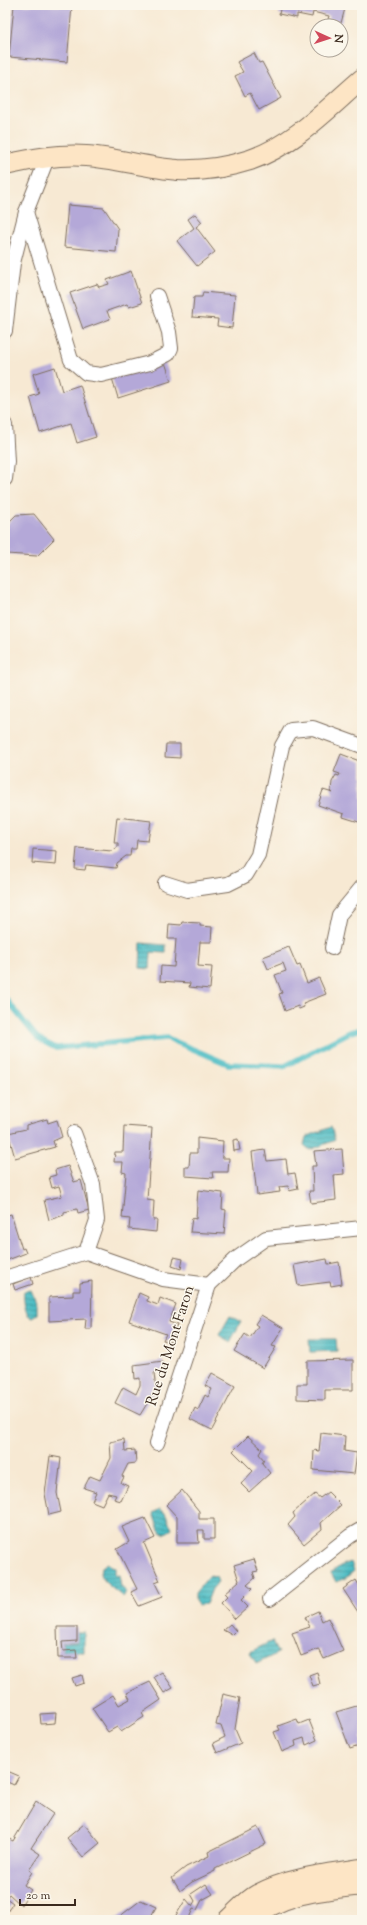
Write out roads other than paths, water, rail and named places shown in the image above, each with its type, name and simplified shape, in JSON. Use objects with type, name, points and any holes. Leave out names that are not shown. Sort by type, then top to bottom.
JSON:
[{"type":"street","points":[[5,165],[48,156],[87,156],[179,170],[215,168],[251,159],[278,146],[306,128],[362,79]]},
{"type":"street","points":[[5,331],[13,263],[26,212],[48,156]]},
{"type":"street","points":[[26,212],[71,360],[86,373],[101,375],[150,362],[168,354],[172,348],[169,332],[157,296]]},
{"type":"street","points":[[5,425],[7,462],[5,479]]},
{"type":"street","points":[[165,883],[187,890],[228,884],[246,875],[258,855],[282,746],[291,730],[313,728],[362,746]]},
{"type":"street","points":[[332,948],[339,916],[362,887]]},
{"type":"street","points":[[74,1133],[93,1184],[96,1220],[86,1252]]},
{"type":"street","name":"Rue du Mont Faron","points":[[157,1443],[209,1284],[236,1259],[266,1238],[362,1228]]},
{"type":"street","points":[[5,1278],[86,1252],[163,1279],[209,1284]]},
{"type":"street","points":[[270,1599],[350,1536],[362,1529]]},
{"type":"street","points":[[228,1920],[256,1896],[273,1888],[308,1878],[362,1869]]},
{"type":"street","points":[[250,1920],[277,1902],[294,1895],[362,1884]]},
{"type":"water","points":[[141,943],[166,945],[166,953],[151,952],[150,969],[140,968]]},
{"type":"water","points":[[331,1127],[335,1140],[310,1150],[304,1145],[306,1137]]},
{"type":"water","points":[[31,1290],[37,1304],[37,1314],[32,1317],[28,1315],[24,1298],[24,1291]]},
{"type":"water","points":[[230,1316],[241,1322],[230,1342],[219,1335]]},
{"type":"water","points":[[309,1339],[336,1339],[337,1351],[310,1352]]},
{"type":"water","points":[[160,1509],[165,1513],[172,1529],[164,1534],[159,1530],[153,1513]]},
{"type":"water","points":[[351,1562],[354,1571],[344,1579],[336,1582],[331,1573],[340,1566]]},
{"type":"water","points":[[107,1563],[115,1568],[115,1576],[119,1575],[121,1587],[127,1592],[123,1597],[107,1584],[100,1574],[101,1568]]},
{"type":"water","points":[[209,1576],[216,1577],[218,1582],[212,1589],[206,1604],[198,1605],[195,1601],[195,1593]]},
{"type":"water","points":[[77,1632],[84,1632],[84,1652],[63,1651],[62,1642],[77,1641]]},
{"type":"water","points":[[272,1641],[278,1653],[256,1664],[250,1652]]},
{"type":"waterway","points":[[5,998],[38,1039],[56,1048],[167,1038],[228,1064],[285,1066],[350,1032],[362,1029]]}]
